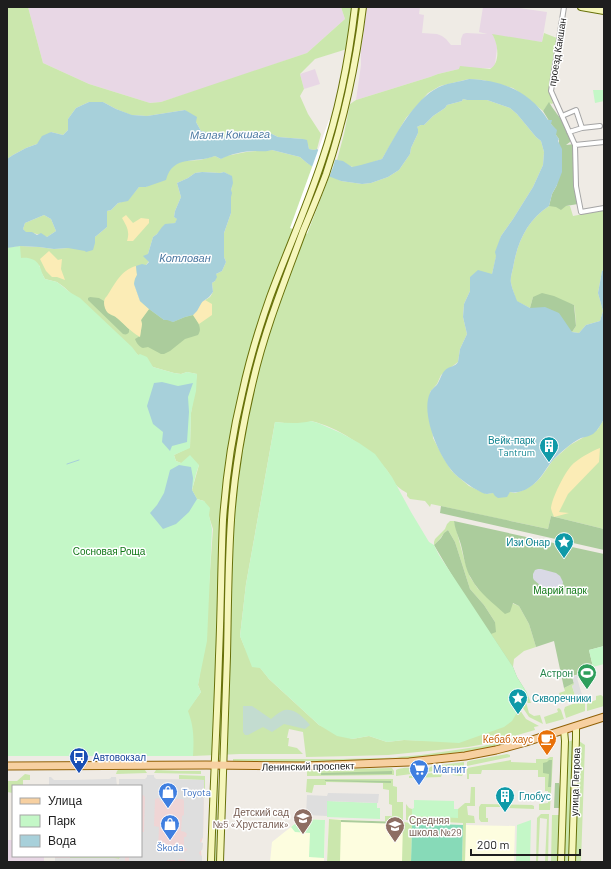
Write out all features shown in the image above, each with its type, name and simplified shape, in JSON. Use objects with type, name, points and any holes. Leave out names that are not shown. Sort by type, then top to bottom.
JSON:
[{"type":"main road","points":[[211,862],[223,518],[232,446],[241,395],[255,342],[270,298],[318,175],[335,122],[349,55],[355,7]]},
{"type":"main road","points":[[220,862],[229,549],[233,491],[239,446],[253,380],[263,344],[277,300],[325,177],[341,124],[356,56],[363,7]]},
{"type":"main road","points":[[581,7],[604,10]]},
{"type":"main road","name":"Ленинский проспект","points":[[7,766],[319,766],[438,760],[496,750],[604,717]]},
{"type":"main road","name":"улица Петрова","points":[[572,862],[576,726]]},
{"type":"main road","name":"улица Петрова","points":[[561,862],[565,741],[564,730]]},
{"type":"street","name":"проезд Какшан","points":[[564,7],[551,91],[575,145],[576,186],[581,212],[604,208]]},
{"type":"street","points":[[562,116],[576,110],[582,128]]},
{"type":"street","points":[[570,132],[582,128],[600,126]]},
{"type":"street","points":[[575,145],[604,142]]},
{"type":"shaded area","points":[[28,7],[341,7],[345,19],[307,53],[161,102],[150,103],[89,84],[43,63]]},
{"type":"shaded area","points":[[367,7],[420,7],[419,14],[424,15],[422,33],[437,34],[442,36],[451,45],[461,45],[463,34],[466,33],[487,34],[479,32],[483,7],[512,7],[547,12],[542,42],[493,35],[497,48],[494,67],[459,69],[438,74],[356,100],[361,65],[363,30]]},
{"type":"shaded area","points":[[315,69],[320,84],[304,89],[300,74]]},
{"type":"shaded area","points":[[538,569],[556,573],[560,576],[563,582],[560,590],[553,593],[548,592],[534,580],[533,574],[535,570]]},
{"type":"shaded area","points":[[588,671],[589,674],[577,678],[582,695],[578,697],[575,695],[572,686],[574,684],[572,677]]},
{"type":"shaded area","points":[[243,706],[252,706],[271,719],[283,711],[289,710],[296,712],[310,725],[305,729],[284,724],[272,732],[263,727],[248,735],[245,735],[243,732]]},
{"type":"shaded area","points":[[147,775],[154,775],[156,779],[204,780],[203,837],[200,840],[200,842],[203,843],[202,850],[199,853],[202,856],[202,862],[186,862],[185,860],[179,859],[177,862],[175,860],[167,860],[166,862],[129,862],[129,857],[142,857],[142,832],[144,832],[145,797],[142,795],[142,785],[119,785],[119,779],[145,779]],"holes":[[[173,797],[176,799],[183,799],[184,801],[184,815],[182,816],[181,831],[187,834],[186,837],[184,837],[184,847],[187,850],[184,852],[182,852],[181,849],[158,849],[159,827],[154,826],[155,799],[159,798],[160,801],[163,799],[172,799]]]},
{"type":"shaded area","points":[[49,777],[54,780],[70,780],[109,779],[111,777],[116,777],[117,785],[49,785]]},
{"type":"shaded area","points":[[119,779],[204,780],[203,837],[201,843],[203,843],[201,850],[202,862],[55,862],[55,857],[142,857],[142,785],[119,785]]},
{"type":"shaded area","points":[[328,793],[379,794],[378,803],[327,801],[327,816],[306,815],[307,795],[327,796]]},
{"type":"shaded area","name":"Детский сад №5 «Хрусталик»","points":[[301,819],[325,820],[324,862],[270,862],[272,842]]},
{"type":"shaded area","name":"Средняя школа №29","points":[[329,819],[463,825],[462,862],[327,862]]},
{"type":"shaded area","points":[[466,825],[515,826],[514,862],[465,862]]},
{"type":"shaded area","points":[[7,840],[12,840],[12,857],[44,857],[44,862],[7,862]]},
{"type":"shaded area","points":[[120,857],[125,857],[125,862],[55,862],[55,858],[119,859]]},
{"type":"green space","points":[[7,7],[28,7],[43,63],[89,84],[150,103],[161,102],[307,53],[345,19],[341,7],[353,7],[347,49],[315,59],[300,74],[304,89],[300,96],[308,114],[321,134],[317,149],[309,149],[308,145],[303,139],[278,137],[268,132],[262,134],[218,138],[212,133],[201,131],[196,122],[185,110],[147,116],[131,115],[103,102],[89,102],[76,108],[68,119],[68,130],[63,135],[51,132],[37,144],[26,148],[7,159]]},
{"type":"green space","points":[[544,33],[557,38],[550,78],[550,92],[553,103],[549,103],[543,111],[513,88],[483,80],[469,79],[440,86],[428,93],[406,118],[382,159],[356,167],[337,160],[350,104],[356,100],[438,74],[459,69],[460,66],[490,69],[496,62],[497,58],[496,42],[492,34],[542,42]]},
{"type":"green space","points":[[593,90],[603,90],[604,101],[595,103]]},
{"type":"green space","points":[[463,99],[487,100],[510,108],[541,141],[544,152],[543,165],[533,187],[501,236],[492,274],[470,277],[470,291],[464,304],[463,317],[467,334],[460,349],[458,362],[441,375],[437,384],[430,392],[433,438],[451,470],[469,486],[487,494],[508,494],[510,492],[515,493],[521,491],[535,483],[553,460],[570,445],[598,429],[604,419],[604,529],[551,516],[548,529],[431,504],[430,507],[425,501],[410,499],[407,496],[407,493],[395,484],[387,470],[378,460],[361,445],[342,433],[311,421],[304,425],[275,422],[246,584],[240,636],[245,648],[269,679],[319,725],[352,739],[369,736],[387,742],[404,740],[435,741],[516,704],[526,719],[539,726],[534,727],[535,730],[490,743],[468,747],[388,755],[306,757],[303,732],[289,729],[287,738],[289,738],[288,746],[297,748],[303,754],[163,756],[187,711],[201,692],[198,685],[205,641],[213,529],[204,501],[197,499],[192,490],[199,465],[176,461],[174,455],[190,447],[191,413],[197,374],[187,372],[181,374],[174,373],[153,367],[64,287],[57,282],[45,279],[40,270],[40,266],[20,258],[7,248],[20,246],[54,249],[75,248],[95,243],[95,237],[107,227],[107,211],[111,210],[118,203],[128,200],[139,187],[146,187],[167,173],[175,164],[183,161],[200,160],[215,156],[221,159],[226,156],[246,152],[272,150],[300,157],[307,163],[341,181],[362,184],[371,183],[388,177],[399,170],[410,154],[411,148],[418,133],[417,127],[424,125],[447,105],[462,101]],"holes":[[[224,172],[231,176],[231,213],[224,233],[224,257],[226,262],[222,271],[216,274],[215,281],[212,283],[213,292],[210,297],[202,302],[140,301],[134,284],[149,261],[148,254],[153,237],[170,224],[175,223],[178,219],[174,217],[181,197],[177,183],[195,173]]]},
{"type":"green space","points":[[549,102],[568,131],[570,142],[566,145],[574,144],[573,179],[578,204],[566,206],[561,210],[556,207],[549,206],[552,194],[557,185],[559,139],[556,135],[556,130],[543,111]]},
{"type":"green space","points":[[549,206],[570,206],[573,216],[604,210],[604,270],[602,271],[598,293],[603,311],[600,321],[586,325],[579,333],[572,332],[576,326],[574,305],[565,302],[533,297],[530,308],[516,301],[511,285],[511,276],[520,241],[529,225]]},
{"type":"green space","points":[[44,215],[51,219],[56,231],[47,237],[34,233],[26,233],[23,229],[25,223]]},
{"type":"green space","name":"Сосновая Роща","points":[[20,246],[21,258],[35,260],[39,264],[45,279],[57,282],[80,298],[132,347],[138,355],[140,354],[147,357],[153,367],[174,373],[181,374],[187,372],[197,374],[196,391],[191,413],[190,448],[174,455],[176,461],[181,463],[190,455],[199,465],[192,490],[197,499],[204,501],[210,508],[209,515],[212,529],[207,641],[198,685],[201,692],[188,711],[193,733],[193,756],[7,756],[7,248]]},
{"type":"green space","points":[[542,293],[554,296],[574,305],[576,326],[572,332],[530,308],[533,297]]},
{"type":"green space","points":[[90,297],[99,298],[104,301],[105,306],[111,315],[129,329],[129,332],[123,334],[88,300]]},
{"type":"green space","points":[[149,309],[164,320],[167,319],[173,322],[193,315],[199,325],[200,330],[198,335],[185,339],[164,354],[161,354],[148,347],[143,348],[135,339],[140,336],[142,324],[141,320]]},
{"type":"green space","points":[[311,421],[341,433],[375,454],[392,477],[429,542],[434,545],[439,555],[513,667],[517,677],[527,693],[512,721],[504,727],[459,743],[404,740],[387,742],[369,736],[352,739],[337,736],[319,725],[269,679],[260,668],[252,667],[240,636],[246,584],[275,422],[298,423]]},
{"type":"green space","points":[[441,506],[548,529],[551,516],[604,529],[604,550],[440,513]]},
{"type":"green space","points":[[450,521],[454,521],[470,577],[478,589],[519,606],[529,624],[536,647],[524,651],[514,659],[513,667],[490,634],[492,633],[495,622],[484,605],[470,589],[455,542],[448,530],[434,545],[435,539],[445,529]]},
{"type":"green space","name":"Марий парк","points":[[454,521],[604,554],[604,646],[589,650],[593,667],[590,671],[572,676],[574,683],[564,688],[554,641],[536,647],[529,624],[519,606],[513,603],[510,612],[505,614],[486,598],[467,571]]},
{"type":"green space","points":[[448,530],[455,542],[470,589],[484,605],[495,622],[496,632],[491,634],[513,667],[517,677],[527,693],[525,699],[434,545]]},
{"type":"green space","points":[[604,646],[604,664],[593,667],[589,650]]},
{"type":"green space","points":[[574,683],[572,686],[575,695],[577,695],[578,698],[564,703],[562,702],[559,693],[565,691],[564,688]]},
{"type":"green space","points":[[527,693],[531,703],[526,702],[529,713],[534,716],[540,715],[543,724],[529,717],[521,705]]},
{"type":"green space","points":[[601,695],[604,698],[604,706],[587,711],[587,703],[596,700],[596,696]]},
{"type":"green space","points":[[583,700],[585,702],[585,711],[566,718],[564,710],[565,707]]},
{"type":"green space","points":[[559,708],[564,719],[546,724],[544,717],[558,712],[557,709]]},
{"type":"green space","points":[[520,736],[521,739],[480,750],[402,759],[392,758],[382,761],[269,763],[266,761],[233,761],[233,759],[339,759],[421,755],[483,746]]},
{"type":"green space","points":[[574,740],[570,862],[564,862],[567,742]]},
{"type":"green space","points":[[579,741],[585,745],[581,862],[574,862],[577,777]]},
{"type":"green space","points":[[507,754],[510,755],[510,757],[467,766],[467,762],[469,761]]},
{"type":"green space","points":[[553,757],[550,810],[539,810],[539,804],[548,803],[548,791],[545,791],[545,777],[538,777],[538,770],[482,770],[481,774],[469,774],[469,779],[467,779],[467,768],[511,760],[511,762],[536,763],[536,759],[547,759]]},
{"type":"green space","points":[[552,760],[551,787],[548,787],[549,774],[543,773],[543,763]]},
{"type":"green space","points":[[464,762],[464,767],[396,776],[396,770],[398,769],[410,768],[415,772],[428,770],[433,766]]},
{"type":"green space","points":[[392,768],[394,775],[307,776],[308,770]]},
{"type":"green space","points":[[463,769],[462,776],[452,775],[451,773],[443,773],[441,777],[409,778],[409,776]]},
{"type":"green space","points":[[118,770],[145,770],[147,773],[116,774]]},
{"type":"green space","points":[[156,770],[201,771],[201,774],[154,773]]},
{"type":"green space","points":[[392,771],[392,774],[321,775],[321,773]]},
{"type":"green space","points":[[25,774],[30,775],[30,780],[23,780],[23,785],[12,785],[12,793],[7,792],[7,781],[17,781]]},
{"type":"green space","points":[[179,775],[205,776],[205,798],[204,780],[179,779]]},
{"type":"green space","points":[[307,779],[393,779],[393,786],[397,787],[397,802],[403,802],[403,822],[385,821],[385,816],[392,816],[392,805],[389,804],[389,790],[383,789],[383,783],[326,782],[326,785],[314,785],[312,793],[306,792]]},
{"type":"green space","points":[[216,780],[218,780],[216,862],[214,862]]},
{"type":"green space","points":[[325,781],[391,781],[391,783]]},
{"type":"green space","points":[[555,783],[559,783],[560,808],[554,808]]},
{"type":"green space","points":[[471,787],[475,787],[475,806],[467,806],[468,815],[474,816],[475,823],[466,823],[465,862],[462,862],[463,823],[406,820],[406,804],[412,809],[412,816],[458,817],[458,809],[465,803],[470,803]]},
{"type":"green space","points":[[414,800],[454,801],[454,809],[458,809],[458,818],[412,816]]},
{"type":"green space","points":[[327,801],[377,803],[377,808],[380,808],[380,819],[327,817]]},
{"type":"green space","points":[[481,804],[532,805],[534,806],[534,809],[508,808],[503,806],[486,807],[486,818],[488,818],[488,822],[481,822],[479,819],[479,807]]},
{"type":"green space","points":[[541,814],[549,814],[548,862],[545,862],[547,819],[540,818],[538,862],[536,862],[537,818]]},
{"type":"green space","points":[[552,815],[560,815],[559,862],[551,862]]},
{"type":"green space","points":[[301,819],[325,820],[324,858],[309,857],[310,833],[295,832],[291,827]]},
{"type":"green space","points":[[329,819],[341,820],[340,862],[327,862]]},
{"type":"green space","points":[[341,820],[403,822],[403,824],[341,822]]},
{"type":"green space","points":[[531,820],[530,862],[516,862],[517,825]]},
{"type":"green space","points":[[403,822],[412,823],[411,862],[402,862]]},
{"type":"green space","points":[[412,823],[463,825],[462,862],[411,862]]},
{"type":"green space","points":[[70,857],[120,857],[119,859]]},
{"type":"sand","points":[[126,215],[133,223],[141,218],[149,219],[149,223],[133,241],[127,241],[128,229],[122,218]]},
{"type":"sand","points":[[49,251],[58,260],[62,259],[61,269],[65,280],[52,277],[46,271],[40,259]]},
{"type":"sand","points":[[136,266],[137,275],[134,284],[140,301],[149,309],[141,320],[142,324],[140,337],[116,317],[108,313],[104,304],[105,298],[122,274]]},
{"type":"sand","points":[[205,300],[212,304],[212,315],[199,324],[193,315],[201,303]]},
{"type":"sand","points":[[600,448],[599,462],[568,494],[559,512],[569,513],[554,517],[551,509],[552,504],[559,486],[568,470],[581,458]]},
{"type":"water","points":[[469,79],[503,85],[524,95],[541,110],[548,120],[552,120],[551,124],[557,130],[556,135],[562,149],[562,172],[552,194],[549,206],[529,225],[517,250],[511,283],[517,301],[530,308],[545,307],[559,313],[572,332],[579,333],[586,325],[600,321],[603,311],[598,293],[602,271],[604,270],[604,419],[593,434],[577,440],[560,453],[533,485],[520,492],[510,492],[507,497],[498,498],[493,493],[487,494],[480,492],[462,480],[450,468],[438,448],[433,436],[428,413],[428,402],[431,392],[444,371],[458,362],[460,349],[467,334],[463,317],[464,304],[470,291],[470,277],[478,270],[492,274],[496,256],[495,252],[501,236],[533,187],[543,165],[544,152],[541,141],[510,108],[487,100],[463,99],[462,101],[447,105],[424,125],[417,127],[418,133],[411,148],[410,154],[399,170],[388,177],[371,183],[362,184],[341,181],[323,174],[300,157],[272,150],[242,152],[221,159],[215,156],[186,161],[174,166],[169,172],[166,180],[146,187],[139,187],[128,201],[118,203],[111,210],[107,211],[107,227],[95,237],[93,250],[86,252],[68,248],[54,249],[20,246],[7,248],[7,159],[26,148],[37,144],[42,136],[51,132],[63,135],[68,130],[68,119],[76,108],[89,102],[103,102],[132,115],[147,116],[185,110],[197,117],[196,122],[201,131],[212,133],[219,138],[262,134],[268,132],[278,137],[303,139],[307,140],[309,149],[317,149],[332,159],[343,161],[352,167],[382,159],[399,129],[413,109],[430,93],[446,84]],"holes":[[[44,215],[51,219],[56,231],[47,237],[41,233],[37,235],[32,232],[26,232],[23,229],[25,223]]]},
{"type":"water","name":"Котлован","points":[[224,172],[232,176],[231,213],[224,233],[224,257],[226,262],[222,271],[216,274],[217,277],[212,283],[213,292],[202,302],[193,315],[173,322],[164,320],[140,301],[134,284],[137,275],[136,266],[142,264],[146,265],[149,262],[143,256],[148,254],[153,237],[165,224],[175,223],[177,219],[174,217],[175,211],[181,197],[177,183],[195,173]]},
{"type":"water","points":[[162,382],[178,386],[193,383],[188,397],[189,412],[187,442],[172,446],[170,451],[162,442],[163,432],[153,424],[147,406],[154,383]]},
{"type":"water","points":[[179,465],[191,467],[193,478],[192,490],[197,499],[189,512],[176,524],[163,529],[150,513],[164,493],[170,470]]},
{"type":"pier","points":[[329,120],[345,125],[333,167],[307,234],[290,228]]},
{"type":"waterway","points":[[67,464],[79,460]]},
{"type":"place","name":"Вейк-парк Tantrum","points":[[549,463]]},
{"type":"place","name":"Изи Онар","points":[[564,559]]},
{"type":"place","name":"Астрон","points":[[587,690]]},
{"type":"place","name":"Скворечники","points":[[518,715]]},
{"type":"place","name":"Кебаб хаус","points":[[547,756]]},
{"type":"place","name":"Автовокзал","points":[[79,774]]},
{"type":"place","name":"Магнит","points":[[419,786]]},
{"type":"place","name":"Toyota","points":[[168,809]]},
{"type":"place","name":"Глобус","points":[[505,813]]},
{"type":"place","name":"Детский сад №5 «Хрусталик»","points":[[303,835]]},
{"type":"place","name":"Škoda","points":[[170,841]]},
{"type":"place","name":"Средняя школа №29","points":[[395,843]]},
{"type":"water label","name":"Малая Кокшага","points":[[230,134]]}]
